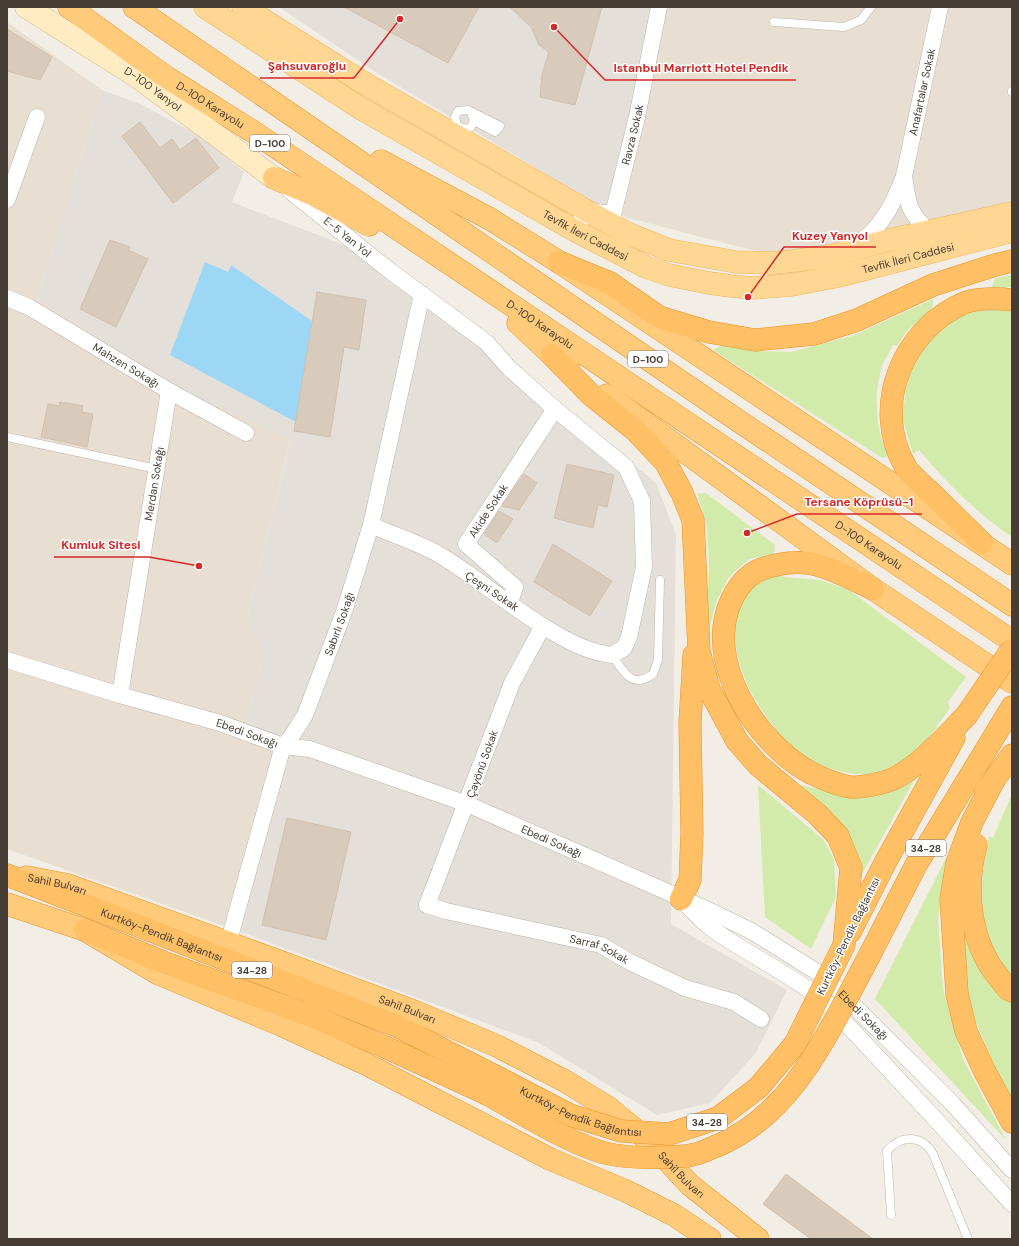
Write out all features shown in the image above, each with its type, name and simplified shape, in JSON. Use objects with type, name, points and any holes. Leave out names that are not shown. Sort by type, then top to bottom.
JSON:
[{"type":"highway","name":"D-100 Karayolu","points":[[69,7],[166,77],[252,131],[1012,641]]},
{"type":"highway","name":"D-100","points":[[134,7],[712,403],[1012,604]]},
{"type":"highway","points":[[286,111],[490,219],[558,262],[1012,564]]},
{"type":"highway","points":[[274,178],[312,194],[471,279],[591,395],[635,430],[666,463],[682,493],[693,520],[696,614],[699,651],[709,688],[738,742],[758,765],[817,814],[838,836],[851,868],[844,945]]},
{"type":"highway","points":[[558,262],[610,283],[659,317],[709,332],[755,340],[814,334],[857,320],[934,286],[995,265],[1012,261]]},
{"type":"highway","points":[[982,543],[905,466],[895,441],[891,418],[892,399],[895,383],[902,363],[916,339],[936,320],[965,302],[999,298],[1012,300]]},
{"type":"highway","points":[[552,356],[873,589],[1012,682]]},
{"type":"highway","points":[[873,589],[819,565],[784,563],[758,569],[739,585],[726,613],[724,624],[726,657],[737,694],[755,724],[774,747],[794,764],[820,778],[856,788],[893,778],[927,755],[966,716]]},
{"type":"highway","points":[[681,899],[690,880],[691,864],[692,833],[690,723],[696,614]]},
{"type":"highway","name":"34-28","points":[[966,716],[1012,649]]},
{"type":"highway","name":"Kurtköy-Pendik Bağlantısı","points":[[7,874],[397,1026],[489,1084],[561,1135],[599,1151],[644,1158],[692,1155],[732,1140],[751,1126],[782,1099],[799,1080],[863,968],[916,865],[995,732],[1012,707]]},
{"type":"highway","name":"Kurtköy-Pendik Bağlantısı","points":[[85,930],[163,962],[321,1020],[383,1046],[570,1115],[620,1131],[669,1134],[718,1118],[758,1088],[795,1044],[885,863],[966,716]]},
{"type":"highway","points":[[863,968],[938,855],[1012,755]]},
{"type":"highway","points":[[994,780],[971,865],[970,897],[975,931],[988,962],[1008,989],[1012,991]]},
{"type":"highway","points":[[994,780],[972,822],[960,856],[951,899],[957,994],[966,1031],[985,1072],[1012,1122]]},
{"type":"highway","name":"Sahil Bulvarı","points":[[7,874],[68,885],[416,1012],[497,1046],[565,1081],[609,1108],[650,1142],[690,1185],[758,1239]]},
{"type":"highway","points":[[7,904],[85,930],[159,974],[281,1025],[366,1064],[550,1159],[626,1192],[674,1215],[710,1239]]},
{"type":"highway","points":[[550,1159],[565,1158],[580,1153],[585,1144],[587,1131],[585,1113],[579,1097],[565,1081]]},
{"type":"main road","name":"D-100 Yanyol","points":[[26,7],[136,76],[274,178]]},
{"type":"main road","name":"Tevfik İleri Caddesi","points":[[205,7],[360,108],[574,230],[646,267],[690,280],[753,288],[791,285],[833,278],[1012,231]]},
{"type":"main road","name":"Tevfik İleri Caddesi","points":[[243,7],[364,83],[457,132],[629,234],[669,250],[736,262],[772,263],[830,256],[929,231],[1012,214]]},
{"type":"main road","points":[[442,155],[457,132]]},
{"type":"street","name":"Ravza Sokak","points":[[587,210],[613,214],[637,117],[659,7]]},
{"type":"street","name":"Anafartalar Sokak","points":[[830,256],[854,246],[880,225],[896,198],[904,176],[940,7]]},
{"type":"street","points":[[7,200],[12,163],[37,116]]},
{"type":"street","points":[[904,176],[911,209],[916,221],[929,231]]},
{"type":"street","name":"E-5 Yan Yol","points":[[274,178],[385,267],[486,342],[509,368],[555,409],[626,467],[642,501],[644,567],[629,637],[624,648],[612,655]]},
{"type":"street","points":[[574,230],[587,210]]},
{"type":"street","name":"Sabırlı Sokağı","points":[[228,944],[283,746],[305,716],[344,612],[371,525],[422,294]]},
{"type":"street","name":"Mahzen Sokağı","points":[[7,298],[29,306],[169,391],[246,433]]},
{"type":"street","name":"Merdan Sokağı","points":[[120,695],[169,391]]},
{"type":"street","name":"Akide Sokak","points":[[510,602],[515,587],[466,544],[555,409]]},
{"type":"street","name":"Çeşni Sokak","points":[[371,525],[437,554],[510,602],[542,626],[585,649],[612,655]]},
{"type":"street","name":"Çayönü Sokak","points":[[427,905],[467,804],[512,683],[542,626]]},
{"type":"street","name":"Ebedi Sokağı","points":[[7,660],[120,695],[220,723],[283,746],[310,749],[467,804],[704,908],[753,932],[817,972],[831,983],[952,1103],[1012,1170]]},
{"type":"street","points":[[681,899],[710,927],[785,974],[826,1003],[943,1127],[1012,1204]]},
{"type":"street","name":"Sarraf Sokak","points":[[427,905],[446,911],[601,945],[628,961],[685,988],[734,1002],[761,1019]]},
{"type":"lane","points":[[774,22],[844,27],[861,20],[871,7]]},
{"type":"lane","points":[[471,112],[474,121],[495,132],[500,126],[471,112],[462,110],[456,114],[455,124],[457,132],[469,128],[474,121]]},
{"type":"lane","points":[[7,436],[157,469]]},
{"type":"lane","points":[[612,655],[625,675],[631,678],[644,679],[653,674],[658,660],[660,580]]},
{"type":"lane","points":[[891,1214],[887,1151],[897,1141],[903,1139],[918,1140],[929,1148],[933,1154],[968,1239]]},
{"type":"shaded area","points":[[279,7],[664,7],[613,214],[377,73]]},
{"type":"shaded area","points":[[664,7],[1012,7],[1012,204],[946,216],[843,244],[767,254],[613,214]]},
{"type":"shaded area","points":[[7,22],[102,90],[37,299],[179,390],[291,438],[248,614],[263,656],[245,728],[295,743],[241,932],[7,849]]},
{"type":"shaded area","points":[[102,90],[140,104],[200,136],[244,172],[232,202],[396,265],[656,483],[676,535],[671,924],[787,990],[756,1053],[710,1103],[657,1115],[539,1043],[241,932],[295,743],[245,728],[263,656],[248,614],[291,439],[179,390],[37,299]]},
{"type":"green space","points":[[1012,275],[1012,287],[992,288],[995,278]]},
{"type":"green space","points":[[933,299],[932,309],[907,331],[897,346],[893,345],[883,364],[878,386],[877,411],[881,436],[884,447],[889,456],[882,458],[713,350],[724,344],[751,351],[791,352],[855,335]]},
{"type":"green space","points":[[1012,307],[1012,537],[986,518],[962,497],[919,450],[913,454],[902,417],[909,372],[923,342],[948,324],[976,309]]},
{"type":"green space","points":[[697,493],[706,493],[775,545],[774,554],[749,559],[729,577],[716,602],[706,642],[709,562],[707,527]]},
{"type":"green space","points":[[779,573],[782,577],[820,580],[849,590],[966,677],[948,702],[950,708],[928,739],[915,753],[895,765],[874,773],[858,774],[838,771],[818,764],[800,754],[788,743],[767,718],[750,691],[743,675],[737,653],[735,630],[738,609],[746,594],[759,583]]},
{"type":"green space","points":[[915,779],[860,877],[835,818],[801,785],[848,796]]},
{"type":"green space","points":[[758,785],[824,840],[834,860],[836,897],[811,949],[765,917]]},
{"type":"green space","points":[[1012,794],[1012,977],[996,958],[989,944],[984,930],[981,898],[989,836],[993,838]]},
{"type":"green space","points":[[947,856],[938,919],[943,989],[963,1059],[1006,1140],[875,999]]},
{"type":"green space","points":[[967,939],[980,966],[990,982],[1003,997],[1012,1004],[1012,1098],[1002,1083],[970,1008],[960,942]]},
{"type":"water","points":[[205,262],[228,272],[231,265],[312,321],[296,422],[170,355]]},
{"type":"building","points":[[344,7],[479,7],[448,63]]},
{"type":"building","points":[[510,7],[602,7],[575,105],[540,97],[542,74],[549,52],[539,45],[531,27]]},
{"type":"building","points":[[7,29],[52,57],[40,80],[7,71]]},
{"type":"building","points":[[140,122],[160,148],[172,139],[180,150],[196,138],[219,168],[173,203],[122,136]]},
{"type":"building","points":[[110,240],[130,247],[128,250],[148,259],[116,327],[80,309]]},
{"type":"building","points":[[317,292],[366,300],[359,350],[344,347],[330,437],[294,431]]},
{"type":"building","points":[[60,402],[83,406],[82,412],[93,414],[87,447],[41,437],[48,404],[59,406]]},
{"type":"building","points":[[567,464],[614,475],[607,507],[598,505],[593,528],[554,518]]},
{"type":"building","points":[[524,474],[537,483],[519,510],[502,506]]},
{"type":"building","points":[[499,511],[513,519],[497,543],[484,534]]},
{"type":"building","points":[[553,544],[612,581],[590,616],[534,582]]},
{"type":"building","points":[[287,818],[351,832],[326,940],[262,925]]},
{"type":"building","points":[[786,1174],[873,1239],[811,1239],[763,1204]]},
{"type":"place","name":"Şahsuvaroğlu","points":[[400,19]]},
{"type":"place","name":"Istanbul Marriott Hotel Pendik","points":[[554,27]]},
{"type":"place","name":"Kuzey Yanyol","points":[[748,297]]},
{"type":"place","name":"Tersane Köprüsü-1","points":[[747,533]]},
{"type":"place","name":"Kumluk Sitesi","points":[[199,566]]}]
